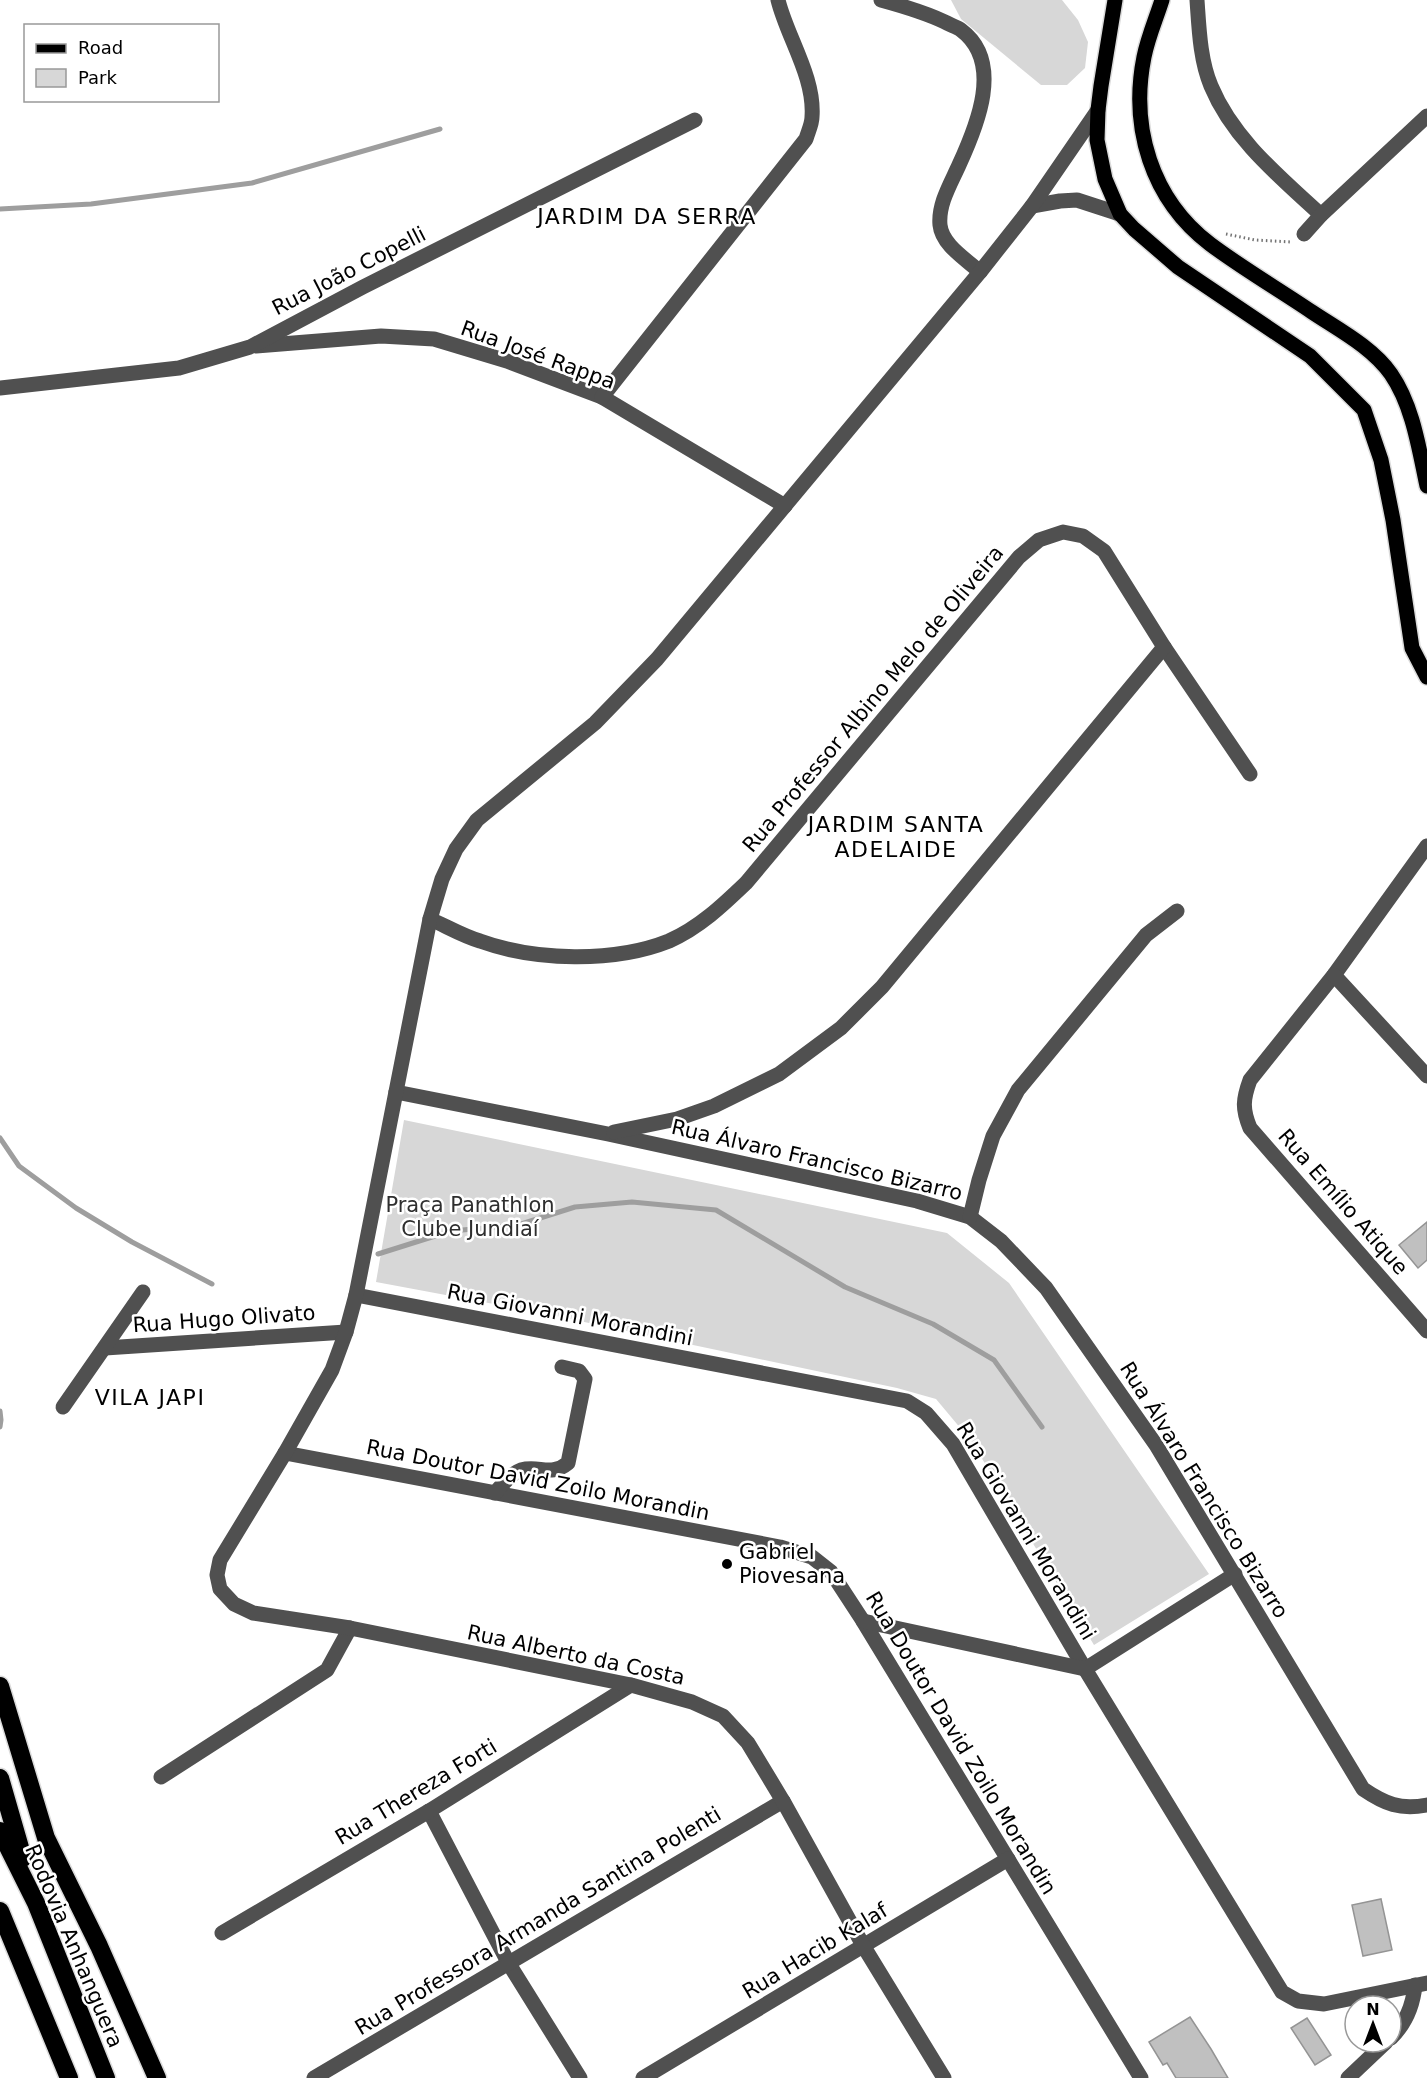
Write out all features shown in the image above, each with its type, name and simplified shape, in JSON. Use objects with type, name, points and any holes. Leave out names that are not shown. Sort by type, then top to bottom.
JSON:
[{"type":"highway","points":[[0,1686],[46,1838],[99,1946],[157,2078]]},
{"type":"highway","points":[[0,1778],[36,1903]]},
{"type":"highway","name":"Rodovia Anhanguera","points":[[0,1831],[36,1903],[106,2078]]},
{"type":"highway","points":[[0,1911],[69,2078]]},
{"type":"main road","points":[[1115,0],[1098,110],[1097,140],[1105,179],[1120,214],[1178,267],[1310,356],[1364,410],[1381,460],[1393,520],[1412,648],[1427,677]]},
{"type":"main road","points":[[1162,0],[1144,55],[1139,91],[1141,125],[1147,157],[1160,186],[1178,213],[1209,243],[1366,348],[1390,373],[1402,395],[1415,435],[1427,486]]},
{"type":"street","points":[[602,398],[806,139],[812,117],[810,96],[801,60],[778,0]]},
{"type":"street","points":[[880,0],[922,12],[962,30],[982,59],[983,99],[969,143],[942,206],[940,226],[946,242],[980,272]]},
{"type":"street","points":[[1197,0],[1202,54],[1210,85],[1231,124],[1273,170],[1322,215]]},
{"type":"street","points":[[285,1453],[332,1370],[346,1332],[356,1294],[430,919],[442,879],[456,849],[477,820],[595,723],[657,659],[980,272],[1032,206],[1098,110]]},
{"type":"street","points":[[1304,234],[1427,116]]},
{"type":"street","name":"Rua João Copelli","points":[[0,388],[179,368],[250,347],[363,287],[695,120]]},
{"type":"street","points":[[1032,206],[1077,200],[1120,214]]},
{"type":"street","name":"Rua José Rappa","points":[[250,347],[381,336],[434,339],[507,362],[602,398],[785,506]]},
{"type":"street","name":"Rua Professor Albino Melo de Oliveira","points":[[430,919],[480,942],[528,953],[576,957],[626,953],[670,941],[709,917],[746,884],[1018,557],[1039,540],[1063,532],[1083,536],[1104,551],[1164,646],[1250,774]]},
{"type":"street","points":[[608,1134],[677,1119],[714,1106],[779,1074],[841,1028],[882,987],[1164,646]]},
{"type":"street","points":[[1427,846],[1334,975],[1427,1076]]},
{"type":"street","points":[[970,1217],[978,1180],[993,1136],[1018,1090],[1146,934],[1177,911]]},
{"type":"street","name":"Rua Emílio Atique","points":[[1334,975],[1250,1080],[1245,1095],[1244,1113],[1250,1128],[1427,1331]]},
{"type":"street","name":"Rua Álvaro Francisco Bizarro","points":[[396,1092],[608,1134],[917,1201],[970,1217],[1001,1241],[1046,1288],[1156,1445],[1363,1789],[1382,1802],[1409,1808],[1427,1805]]},
{"type":"street","points":[[63,1407],[143,1292]]},
{"type":"street","name":"Rua Giovanni Morandini","points":[[356,1294],[907,1401],[926,1413],[953,1444],[1085,1669],[1282,1992],[1298,2001],[1324,2004],[1421,1984]]},
{"type":"street","name":"Rua Hugo Olivato","points":[[105,1348],[346,1332]]},
{"type":"street","points":[[495,1493],[521,1470],[555,1471],[568,1463],[585,1379],[579,1371],[562,1367]]},
{"type":"street","name":"Rua Doutor David Zoilo Morandin","points":[[285,1453],[780,1547],[812,1557],[831,1572],[863,1621],[1141,2078]]},
{"type":"street","name":"Rua Alberto da Costa","points":[[285,1453],[220,1560],[218,1575],[220,1589],[234,1604],[253,1613],[350,1628],[631,1685],[692,1701],[723,1716],[748,1743],[864,1947],[944,2078]]},
{"type":"street","points":[[863,1621],[1085,1669],[1235,1574]]},
{"type":"street","points":[[161,1777],[327,1670],[350,1628]]},
{"type":"street","name":"Rua Thereza Forti","points":[[222,1933],[429,1811],[631,1685]]},
{"type":"street","name":"Rua Professora Armanda Santina Polenti","points":[[314,2078],[783,1801]]},
{"type":"street","points":[[429,1811],[509,1964],[580,2078]]},
{"type":"street","name":"Rua Hacib Kalaf","points":[[643,2078],[1008,1859]]},
{"type":"street","points":[[1403,2024],[1421,1984]]},
{"type":"street","points":[[1348,2078],[1373,2054]]},
{"type":"path","points":[[1256,240],[1291,242],[1304,234]]},
{"type":"green space","points":[[951,0],[1062,0],[1078,20],[1088,42],[1085,68],[1067,85],[1041,85],[961,19]]},
{"type":"green space","name":"Praça Panathlon Clube Jundiaí","points":[[404,1120],[947,1233],[1009,1283],[1209,1574],[1094,1645],[972,1442],[936,1399],[897,1388],[537,1312],[376,1282]]},
{"type":"building","points":[[1427,1222],[1427,1260],[1418,1268],[1399,1245]]},
{"type":"building","points":[[1381,1899],[1392,1950],[1363,1956],[1352,1905]]},
{"type":"building","points":[[1190,2017],[1228,2078],[1176,2078],[1167,2063],[1163,2065],[1149,2042]]},
{"type":"building","points":[[1307,2018],[1331,2055],[1315,2065],[1291,2028]]},
{"type":"waterway","points":[[0,209],[91,204],[252,183],[440,129]]},
{"type":"waterway","points":[[0,1138],[19,1166],[76,1208],[132,1242],[212,1284]]},
{"type":"waterway","points":[[378,1254],[451,1231],[518,1225],[575,1207],[632,1202],[716,1210],[845,1287],[933,1324],[994,1360],[1042,1427]]},
{"type":"waterway","points":[[0,1411],[0,1427]]},
{"type":"place","name":"Gabriel Piovesana","points":[[727,1564]]},
{"type":"district","name":"JARDIM DA SERRA","points":[[647,216]]},
{"type":"district","name":"JARDIM SANTA ADELAIDE","points":[[896,836]]},
{"type":"district","name":"VILA JAPI","points":[[150,1397]]}]
